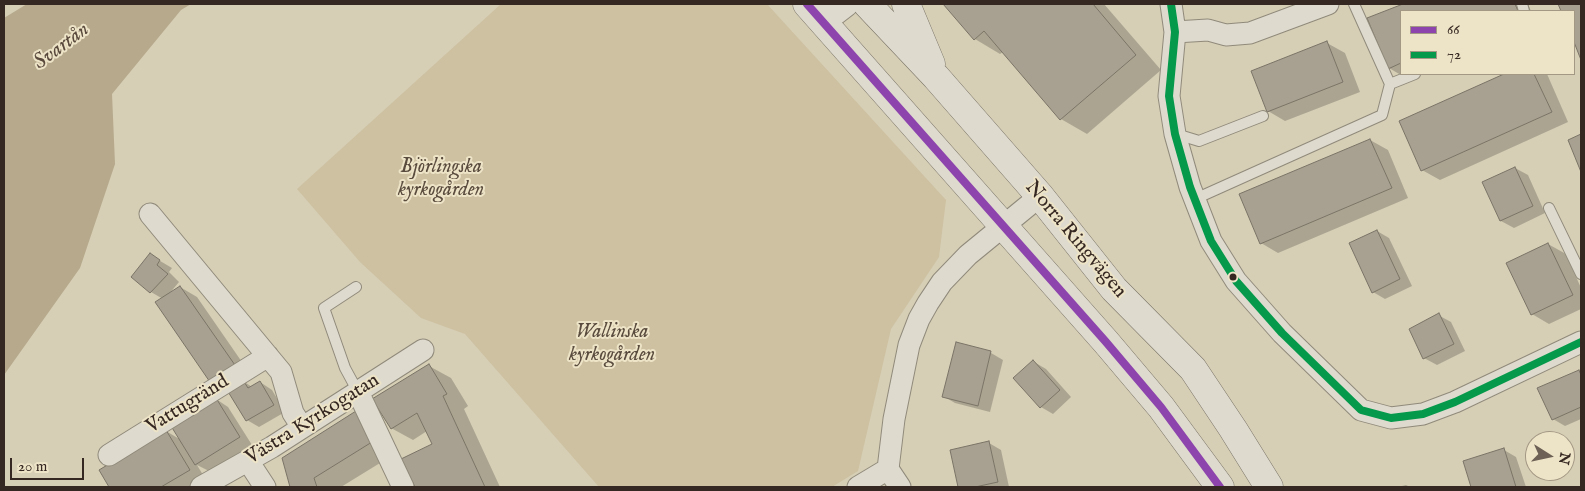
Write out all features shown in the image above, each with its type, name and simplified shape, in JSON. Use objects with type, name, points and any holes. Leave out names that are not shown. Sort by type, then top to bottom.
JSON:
[{"type":"main road","name":"Norra Ringvägen","points":[[866,4],[936,77],[1040,196],[1114,288],[1193,369],[1269,487]]},
{"type":"main road","points":[[906,4],[936,77]]},
{"type":"main road","points":[[815,12],[1161,407],[1220,487]]},
{"type":"street","points":[[815,12],[845,4]]},
{"type":"street","points":[[1171,4],[1174,32],[1169,96],[1175,134],[1195,199],[1211,241],[1236,281],[1282,333],[1361,410],[1391,418],[1423,414],[1455,402],[1581,342]]},
{"type":"street","points":[[1174,32],[1208,30],[1226,35],[1250,33],[1328,4]]},
{"type":"street","points":[[900,487],[888,469],[894,419],[909,345],[919,319],[942,282],[968,255],[1040,196]]},
{"type":"street","points":[[150,214],[281,372],[293,413],[302,427]]},
{"type":"street","name":"Västra Kyrkogatan","points":[[200,487],[248,461],[424,350]]},
{"type":"street","name":"Vattugränd","points":[[109,455],[268,356]]},
{"type":"street","points":[[358,392],[403,487]]},
{"type":"street","points":[[248,461],[264,487]]},
{"type":"street","points":[[858,487],[888,469]]},
{"type":"lane","points":[[1195,199],[1382,115],[1390,84],[1354,4]]},
{"type":"lane","points":[[1390,84],[1412,75]]},
{"type":"lane","points":[[1175,134],[1199,141],[1263,116]]},
{"type":"lane","points":[[1549,208],[1581,274]]},
{"type":"lane","points":[[356,287],[324,308],[345,368],[358,392]]},
{"type":"green space","points":[[501,4],[767,4],[946,200],[939,257],[891,329],[858,471],[832,487],[599,487],[465,334],[421,318],[360,262],[297,189]]},
{"type":"water","name":"Svartån","points":[[27,4],[191,4],[181,10],[112,94],[115,164],[80,268],[4,375],[4,18]]},
{"type":"building","points":[[943,4],[1093,4],[1136,55],[1060,120],[984,31],[974,40]]},
{"type":"building","points":[[1403,4],[1515,4],[1518,10],[1400,10],[1400,63],[1388,69],[1367,18]]},
{"type":"building","points":[[1558,4],[1581,4],[1581,60],[1575,45],[1575,10],[1561,10]]},
{"type":"building","points":[[1327,41],[1343,82],[1267,112],[1251,71]]},
{"type":"building","points":[[1502,75],[1534,75],[1552,112],[1421,171],[1399,121]]},
{"type":"building","points":[[1581,134],[1581,172],[1568,140]]},
{"type":"building","points":[[1370,139],[1392,188],[1260,244],[1239,194]]},
{"type":"building","points":[[1515,167],[1533,206],[1500,221],[1482,182]]},
{"type":"building","points":[[1377,230],[1400,279],[1372,293],[1349,243]]},
{"type":"building","points":[[1548,243],[1573,295],[1531,315],[1506,263]]},
{"type":"building","points":[[150,253],[160,260],[157,265],[168,274],[150,293],[131,277]]},
{"type":"building","points":[[180,286],[237,368],[212,385],[155,302]]},
{"type":"building","points":[[1439,313],[1454,344],[1423,359],[1409,329]]},
{"type":"building","points":[[956,342],[991,351],[978,406],[942,397]]},
{"type":"building","points":[[1033,360],[1060,390],[1040,408],[1013,378]]},
{"type":"building","points":[[429,364],[447,394],[443,396],[485,487],[415,487],[401,459],[432,444],[417,413],[391,429],[372,399]]},
{"type":"building","points":[[1579,370],[1581,375],[1581,407],[1552,420],[1537,388]]},
{"type":"building","points":[[243,380],[248,388],[260,381],[274,405],[246,421],[227,390]]},
{"type":"building","points":[[216,398],[240,437],[195,465],[171,426]]},
{"type":"building","points":[[356,411],[372,442],[314,478],[317,487],[290,487],[282,458]]},
{"type":"building","points":[[166,430],[190,470],[161,487],[109,487],[99,470]]},
{"type":"building","points":[[989,441],[998,482],[975,487],[958,487],[950,450]]},
{"type":"building","points":[[1504,448],[1516,487],[1471,487],[1463,461]]},
{"type":"transit line","name":"66","points":[[807,4],[1106,342],[1161,407],[1220,487]]},
{"type":"transit line","name":"72","points":[[1171,4],[1175,32],[1169,96],[1175,134],[1190,187],[1211,241],[1236,281],[1282,333],[1361,410],[1391,418],[1423,414],[1455,402],[1581,342]]},
{"type":"park label","name":"Björlingska kyrkogården","points":[[441,180]]},
{"type":"park label","name":"Wallinska kyrkogården","points":[[612,344]]}]
